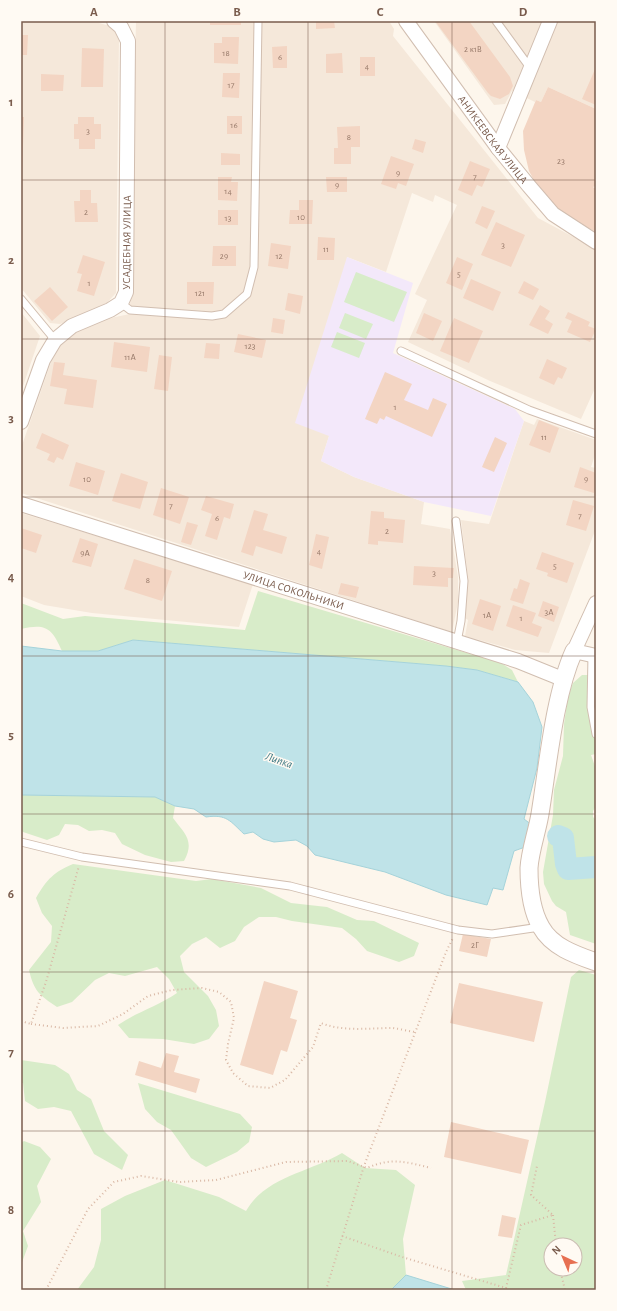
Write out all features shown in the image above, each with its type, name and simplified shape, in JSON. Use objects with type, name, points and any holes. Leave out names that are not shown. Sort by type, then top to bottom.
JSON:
[{"type":"street","name":"УСАДЕБНАЯ УЛИЦА","points":[[21,422],[43,360],[55,340],[72,326],[110,310],[121,303],[126,292],[128,41],[121,27],[114,21]]},
{"type":"street","name":"АНИКЕЕВСКАЯ УЛИЦА","points":[[406,21],[498,148],[553,214],[596,242]]},
{"type":"street","points":[[498,148],[532,69],[550,21]]},
{"type":"street","name":"УЛИЦА СОКОЛЬНИКИ","points":[[21,504],[518,661],[565,680]]},
{"type":"street","points":[[596,603],[574,651],[556,715],[537,831],[529,866],[529,891],[541,927],[550,938],[562,947],[577,956],[596,962]]},
{"type":"street","points":[[574,651],[595,653]]},
{"type":"lane","points":[[121,303],[130,310],[212,316],[224,314],[247,294],[256,254],[258,21]]},
{"type":"lane","points":[[496,21],[532,69]]},
{"type":"lane","points":[[21,299],[55,340]]},
{"type":"lane","points":[[401,351],[528,410],[596,434]]},
{"type":"lane","points":[[456,521],[464,581],[461,621],[457,642]]},
{"type":"lane","points":[[595,653],[591,707],[596,734]]},
{"type":"lane","points":[[21,842],[82,857],[290,886],[458,930],[492,934],[541,927]]},
{"type":"path","points":[[31,1024],[46,982],[82,857]]},
{"type":"path","points":[[326,1290],[364,1166],[446,952],[458,930]]},
{"type":"path","points":[[21,1021],[31,1024],[63,1028],[98,1026],[123,1014],[148,996],[172,990],[202,988],[219,992],[230,1002],[234,1018],[226,1060],[233,1073],[248,1086],[270,1088],[285,1080],[313,1047],[321,1023],[332,1027],[372,1030],[394,1028],[415,1032]]},
{"type":"path","points":[[46,1290],[88,1210],[114,1182],[141,1176],[179,1182],[216,1180],[286,1162],[348,1161],[367,1168],[379,1163],[393,1160],[431,1168]]},
{"type":"path","points":[[537,1166],[531,1195],[553,1215],[555,1237]]},
{"type":"path","points":[[342,1236],[402,1257],[506,1288],[521,1225],[553,1215]]},
{"type":"path","points":[[562,1277],[565,1290]]},
{"type":"shaded area","points":[[21,21],[99,23],[110,26],[115,30],[119,37],[116,293],[104,306],[60,324],[50,323],[21,288]]},
{"type":"shaded area","points":[[136,21],[389,21],[394,29],[393,36],[538,218],[596,249],[596,386],[581,419],[490,381],[408,342],[427,300],[415,294],[457,205],[435,195],[433,202],[412,193],[386,272],[347,257],[329,436],[321,461],[354,477],[424,502],[421,524],[450,529],[458,577],[458,602],[452,632],[21,493],[21,448],[56,348],[91,322],[130,314]]},
{"type":"shaded area","points":[[434,21],[596,21],[596,109],[548,87],[541,102],[536,100],[535,102],[512,91],[505,104],[494,105]]},
{"type":"shaded area","points":[[347,257],[413,283],[393,353],[515,409],[524,421],[491,516],[424,502],[354,477],[321,461],[329,436],[295,423]]},
{"type":"shaded area","points":[[21,312],[40,336],[21,392]]},
{"type":"shaded area","points":[[537,419],[596,440],[596,452],[591,467],[596,468],[596,528],[549,653],[515,650],[465,636],[468,620],[465,618],[468,578],[461,520],[489,524],[524,421],[534,425]]},
{"type":"shaded area","points":[[21,513],[253,584],[239,627],[92,613],[44,605],[21,596]]},
{"type":"green space","points":[[356,272],[407,292],[394,322],[344,302]]},
{"type":"green space","points":[[345,313],[373,324],[366,339],[339,328]]},
{"type":"green space","points":[[337,332],[365,343],[359,358],[331,347]]},
{"type":"green space","points":[[258,591],[501,663],[512,670],[518,682],[477,670],[446,666],[133,640],[98,651],[62,651],[55,637],[47,629],[42,627],[30,627],[21,629],[21,603],[63,619],[85,616],[245,630]]},
{"type":"green space","points":[[582,675],[596,675],[596,754],[591,755],[596,769],[596,806],[593,811],[593,817],[596,820],[596,944],[570,935],[566,912],[556,906],[552,901],[544,884],[543,872],[553,815],[554,790],[563,756],[564,724],[568,696],[573,683]]},
{"type":"green space","points":[[22,795],[155,797],[175,806],[173,818],[185,833],[189,843],[187,854],[184,861],[171,862],[145,855],[122,844],[115,833],[102,830],[89,831],[78,825],[65,824],[59,835],[47,840],[23,832],[21,830]]},
{"type":"green space","points":[[73,864],[196,881],[212,879],[261,888],[291,903],[327,907],[357,920],[374,921],[419,943],[414,956],[399,962],[367,951],[356,939],[342,928],[292,921],[276,917],[259,917],[244,927],[235,941],[220,948],[206,937],[192,944],[180,956],[184,972],[208,996],[216,1010],[219,1026],[209,1039],[194,1044],[163,1039],[129,1038],[118,1025],[177,993],[169,979],[157,967],[125,976],[109,973],[95,980],[72,1002],[57,1007],[38,992],[31,977],[29,970],[51,942],[52,926],[42,913],[36,898],[44,886],[56,873]]},
{"type":"green space","points":[[579,970],[596,975],[596,1290],[466,1290],[462,1281],[506,1275],[545,1102],[571,977]]},
{"type":"green space","points":[[21,1060],[55,1065],[69,1074],[77,1090],[91,1099],[104,1131],[128,1155],[122,1170],[94,1154],[71,1111],[54,1107],[38,1109],[25,1101],[23,1083],[21,1083]]},
{"type":"green space","points":[[138,1083],[240,1114],[252,1127],[249,1142],[237,1152],[206,1167],[191,1158],[171,1130],[157,1122],[145,1109]]},
{"type":"green space","points":[[24,1141],[40,1147],[51,1159],[37,1186],[41,1202],[23,1231],[28,1246],[21,1265],[21,1143]]},
{"type":"green space","points":[[342,1153],[365,1168],[396,1170],[415,1185],[403,1239],[406,1275],[391,1290],[77,1290],[94,1267],[101,1240],[101,1209],[125,1196],[165,1180],[219,1197],[246,1211],[254,1200],[276,1183]]},
{"type":"water","points":[[133,640],[446,666],[477,670],[518,682],[533,702],[542,727],[537,768],[524,819],[532,825],[528,846],[514,851],[503,890],[493,888],[487,905],[446,895],[385,872],[315,855],[307,846],[296,840],[274,842],[263,839],[253,832],[244,834],[231,822],[224,818],[213,816],[206,817],[194,809],[175,806],[155,797],[22,795],[21,646],[62,651],[98,651]]},
{"type":"water","points":[[406,1275],[455,1290],[391,1290]]},
{"type":"building","points":[[210,21],[241,21],[241,25],[210,25]]},
{"type":"building","points":[[316,21],[334,21],[335,28],[316,29]]},
{"type":"building","points":[[435,21],[469,21],[510,77],[513,86],[509,94],[500,99],[491,96]]},
{"type":"building","points":[[21,35],[28,35],[27,55],[21,55]]},
{"type":"building","points":[[222,37],[239,37],[238,64],[214,63],[214,43],[222,43]]},
{"type":"building","points":[[287,46],[287,68],[273,68],[272,47]]},
{"type":"building","points":[[82,48],[104,49],[103,87],[81,87]]},
{"type":"building","points":[[342,53],[343,73],[326,73],[326,54]]},
{"type":"building","points":[[360,57],[375,57],[375,76],[360,76]]},
{"type":"building","points":[[596,67],[596,105],[582,99]]},
{"type":"building","points":[[223,73],[240,73],[239,98],[222,97]]},
{"type":"building","points":[[41,74],[64,75],[63,91],[41,91]]},
{"type":"building","points":[[548,87],[596,109],[596,186],[593,187],[596,189],[596,232],[558,212],[538,188],[529,171],[524,150],[523,131],[536,100],[541,102]]},
{"type":"building","points":[[227,116],[242,116],[242,134],[227,134]]},
{"type":"building","points":[[21,117],[24,117],[22,175],[21,175]]},
{"type":"building","points":[[78,117],[94,117],[94,124],[101,124],[101,139],[95,139],[95,149],[79,149],[79,139],[74,139],[74,124],[78,124]]},
{"type":"building","points":[[360,126],[360,147],[351,147],[351,164],[334,164],[334,148],[338,148],[337,127]]},
{"type":"building","points":[[415,139],[426,142],[423,153],[412,149]]},
{"type":"building","points":[[221,153],[240,154],[240,165],[221,165]]},
{"type":"building","points":[[391,156],[414,164],[406,186],[398,183],[396,189],[381,184]]},
{"type":"building","points":[[470,161],[490,169],[482,187],[477,185],[472,196],[458,190]]},
{"type":"building","points":[[218,177],[232,177],[231,182],[238,182],[237,201],[218,200]]},
{"type":"building","points":[[326,177],[347,177],[347,192],[327,192]]},
{"type":"building","points":[[80,190],[91,190],[91,203],[97,203],[98,222],[75,222],[74,201],[80,201]]},
{"type":"building","points":[[299,200],[313,200],[312,224],[289,224],[290,210],[299,210]]},
{"type":"building","points":[[482,206],[495,211],[487,229],[475,223]]},
{"type":"building","points":[[218,210],[238,210],[238,225],[218,225]]},
{"type":"building","points":[[496,222],[525,235],[511,267],[481,255]]},
{"type":"building","points":[[318,237],[335,238],[334,260],[317,260]]},
{"type":"building","points":[[271,243],[291,246],[288,269],[268,266]]},
{"type":"building","points":[[213,246],[236,246],[236,266],[212,266]]},
{"type":"building","points":[[83,255],[105,262],[94,296],[77,291],[82,274],[77,273]]},
{"type":"building","points":[[457,257],[473,264],[462,290],[446,283]]},
{"type":"building","points":[[471,279],[501,292],[493,311],[463,298]]},
{"type":"building","points":[[524,281],[539,289],[533,300],[518,293]]},
{"type":"building","points":[[187,282],[214,282],[213,304],[187,304]]},
{"type":"building","points":[[50,287],[68,307],[52,321],[34,301]]},
{"type":"building","points":[[288,293],[303,296],[300,314],[285,310]]},
{"type":"building","points":[[540,305],[550,311],[545,319],[553,324],[548,334],[529,325]]},
{"type":"building","points":[[568,312],[590,322],[588,326],[596,329],[590,342],[567,332],[572,321],[565,318]]},
{"type":"building","points":[[424,313],[442,321],[433,341],[416,333]]},
{"type":"building","points":[[273,318],[285,320],[283,334],[271,332]]},
{"type":"building","points":[[454,318],[483,331],[469,363],[440,351]]},
{"type":"building","points":[[238,334],[266,340],[262,358],[234,352]]},
{"type":"building","points":[[114,342],[150,347],[147,372],[111,367]]},
{"type":"building","points":[[206,343],[220,344],[219,359],[204,358]]},
{"type":"building","points":[[159,355],[172,357],[168,391],[154,389]]},
{"type":"building","points":[[547,359],[567,368],[562,379],[558,377],[554,385],[539,378]]},
{"type":"building","points":[[54,362],[65,363],[63,375],[97,380],[93,408],[64,404],[67,389],[50,386]]},
{"type":"building","points":[[385,372],[412,384],[404,400],[428,410],[433,398],[447,404],[432,437],[386,416],[384,420],[380,418],[377,424],[365,419]]},
{"type":"building","points":[[539,420],[559,428],[550,453],[529,445]]},
{"type":"building","points":[[42,433],[69,445],[63,460],[57,457],[54,463],[47,460],[50,454],[36,448]]},
{"type":"building","points":[[495,437],[507,443],[494,472],[482,467]]},
{"type":"building","points":[[76,462],[105,471],[98,495],[69,486]]},
{"type":"building","points":[[580,467],[596,473],[594,493],[574,487]]},
{"type":"building","points":[[121,473],[148,482],[140,509],[112,501]]},
{"type":"building","points":[[161,488],[189,497],[180,524],[153,515]]},
{"type":"building","points":[[206,496],[234,504],[230,519],[224,517],[217,540],[205,536],[212,514],[201,510]]},
{"type":"building","points":[[573,500],[594,506],[586,531],[566,525]]},
{"type":"building","points":[[254,510],[268,514],[263,530],[287,537],[282,554],[256,546],[253,556],[241,552]]},
{"type":"building","points":[[371,511],[384,512],[384,518],[405,520],[403,543],[378,541],[378,545],[368,544]]},
{"type":"building","points":[[187,522],[198,525],[191,545],[181,542]]},
{"type":"building","points":[[21,528],[42,535],[36,553],[21,548]]},
{"type":"building","points":[[316,534],[329,537],[322,569],[309,565]]},
{"type":"building","points":[[80,538],[98,544],[91,567],[72,562]]},
{"type":"building","points":[[542,552],[574,563],[567,583],[547,576],[548,573],[536,569]]},
{"type":"building","points":[[134,559],[172,571],[162,601],[124,589]]},
{"type":"building","points":[[414,566],[454,568],[453,578],[448,578],[448,587],[413,585]]},
{"type":"building","points":[[520,579],[530,583],[523,604],[510,600],[514,588],[517,589]]},
{"type":"building","points":[[341,583],[359,587],[356,598],[338,594]]},
{"type":"building","points":[[480,599],[501,606],[493,631],[472,624]]},
{"type":"building","points":[[543,601],[559,607],[554,622],[538,616]]},
{"type":"building","points":[[513,605],[536,613],[532,623],[542,627],[538,637],[506,626]]},
{"type":"building","points":[[463,934],[491,939],[487,957],[459,951]]},
{"type":"building","points":[[264,981],[298,991],[290,1018],[297,1020],[287,1052],[281,1050],[273,1075],[240,1065]]},
{"type":"building","points":[[459,983],[543,1002],[534,1042],[450,1023]]},
{"type":"building","points":[[166,1053],[179,1056],[174,1072],[200,1079],[196,1093],[135,1075],[139,1061],[161,1068]]},
{"type":"building","points":[[451,1122],[529,1140],[521,1174],[444,1157]]},
{"type":"building","points":[[502,1215],[516,1218],[512,1238],[498,1236]]},
{"type":"waterway","name":"Липка","points":[[558,836],[563,838],[568,869],[596,867]]}]
